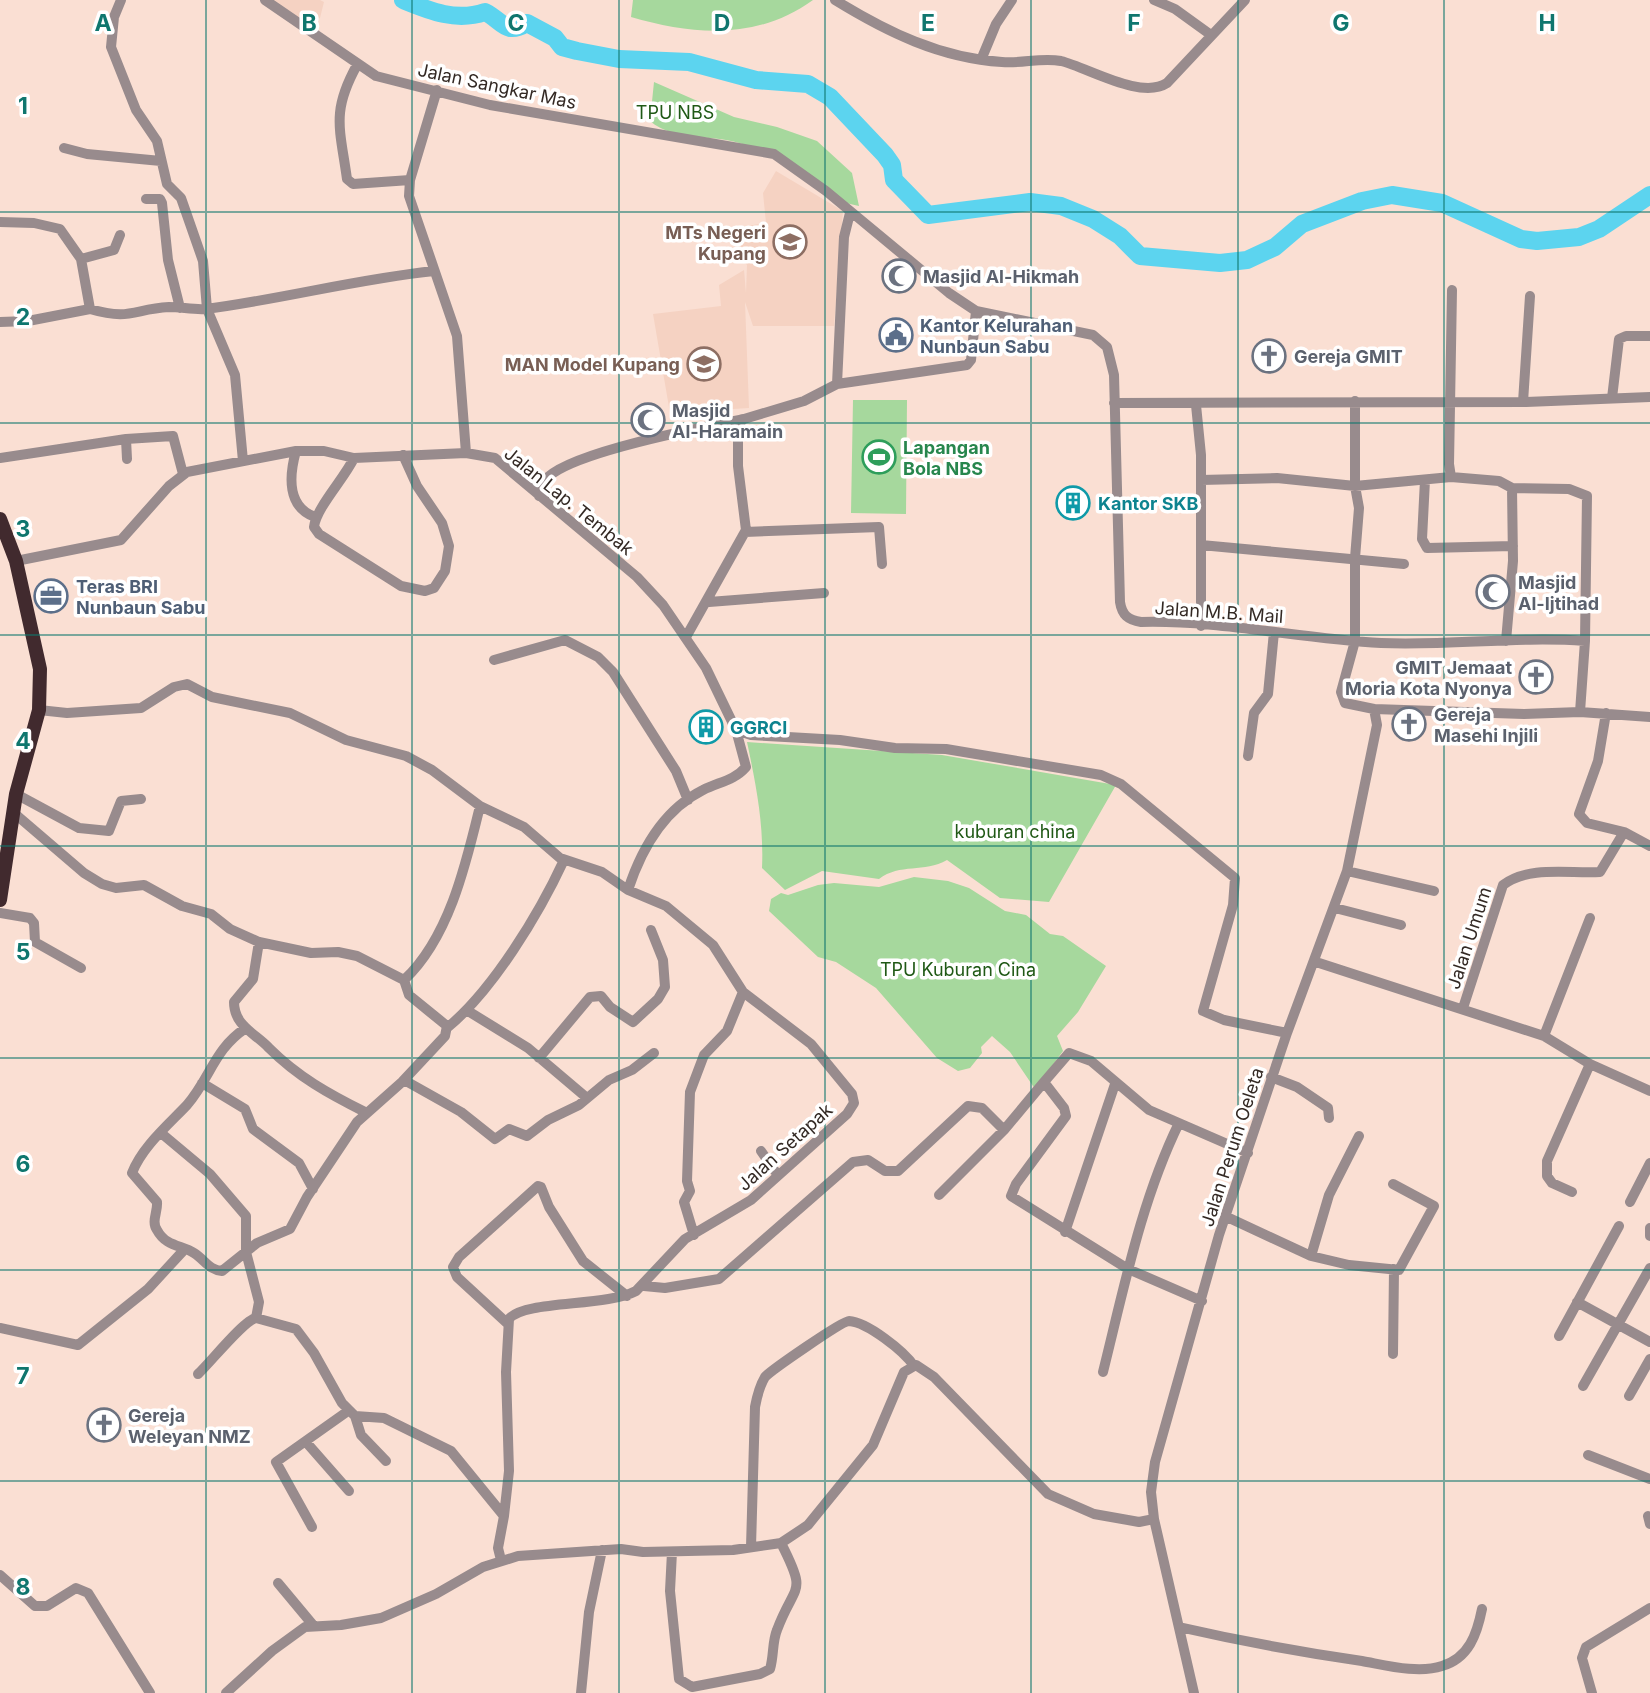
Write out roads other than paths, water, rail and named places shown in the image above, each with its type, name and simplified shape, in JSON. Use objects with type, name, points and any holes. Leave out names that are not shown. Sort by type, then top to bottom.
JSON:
[{"type":"highway","points":[[0,519],[16,561],[37,646],[39,710],[16,794],[0,900]]},
{"type":"street","points":[[121,0],[114,18],[111,47],[136,110],[157,141],[167,184],[181,198],[203,261],[207,309],[233,366],[243,461]]},
{"type":"street","name":"Jalan Sangkar Mas","points":[[265,0],[317,33],[357,65],[376,76],[530,113],[615,124],[767,152],[795,167],[976,311]]},
{"type":"street","points":[[836,0],[917,44],[949,55],[981,60],[1060,61],[1129,85],[1154,89],[1167,83],[1245,0]]},
{"type":"street","points":[[981,60],[996,24],[1012,0]]},
{"type":"street","points":[[1154,0],[1175,9],[1211,35]]},
{"type":"street","points":[[357,65],[342,92],[337,116],[347,178],[353,184],[410,180]]},
{"type":"street","points":[[437,90],[410,180],[410,203],[460,352],[466,453]]},
{"type":"street","points":[[64,148],[87,154],[161,160]]},
{"type":"street","points":[[146,199],[160,199],[163,202],[168,260],[180,308]]},
{"type":"street","points":[[838,384],[843,249],[850,213]]},
{"type":"street","points":[[0,222],[57,227],[82,259],[90,309]]},
{"type":"street","points":[[82,259],[114,250],[120,235]]},
{"type":"street","points":[[0,322],[21,322],[90,309],[130,316],[165,307],[207,309],[434,271]]},
{"type":"street","points":[[1451,477],[1448,402],[1452,290]]},
{"type":"street","points":[[1524,402],[1530,296]]},
{"type":"street","points":[[539,495],[547,478],[574,463],[624,446],[744,419],[804,401],[838,384],[967,365],[971,360],[976,311],[1098,337],[1111,357],[1114,403],[1161,402],[1196,405],[1355,401],[1524,402],[1650,397]]},
{"type":"street","points":[[1612,398],[1619,339],[1626,336],[1650,336]]},
{"type":"street","points":[[1355,401],[1355,486],[1359,508],[1355,558],[1355,641],[1343,681],[1342,699],[1345,703],[1374,709],[1580,712],[1650,717]]},
{"type":"street","name":"Jalan M.B. Mail","points":[[1114,403],[1121,611],[1141,622],[1355,641],[1506,641],[1546,638],[1585,641]]},
{"type":"street","points":[[1196,405],[1201,480],[1202,626]]},
{"type":"street","points":[[686,637],[709,602],[745,532],[745,503],[736,431],[744,419]]},
{"type":"street","points":[[0,458],[126,439],[173,436],[183,474],[121,540],[16,561]]},
{"type":"street","points":[[126,439],[127,459]]},
{"type":"street","points":[[296,451],[292,470],[292,494],[305,513],[315,517]]},
{"type":"street","name":"Jalan Lap. Tembak","points":[[183,474],[296,451],[324,452],[354,458],[466,453],[495,458],[637,577],[686,637],[706,668],[736,730],[746,767],[733,778],[702,790],[688,800]]},
{"type":"street","points":[[354,458],[340,485],[315,517],[314,527],[319,534],[387,578],[412,589],[433,588],[445,571],[449,546],[442,523],[417,486],[403,455]]},
{"type":"street","points":[[1201,480],[1277,478],[1355,486],[1451,477],[1499,481],[1512,488],[1569,489],[1587,496],[1585,641],[1580,712]]},
{"type":"street","points":[[1425,480],[1422,539],[1427,548],[1513,546]]},
{"type":"street","points":[[1506,641],[1513,546],[1512,488]]},
{"type":"street","points":[[745,532],[879,527],[882,564]]},
{"type":"street","points":[[1201,545],[1404,564]]},
{"type":"street","points":[[709,602],[824,593]]},
{"type":"street","points":[[1248,756],[1254,713],[1268,694],[1274,632]]},
{"type":"street","points":[[494,660],[565,640],[598,657],[613,672],[676,771],[688,800],[667,816],[651,838],[628,890]]},
{"type":"street","name":"Jalan Setapak","points":[[39,710],[67,713],[141,708],[174,687],[187,684],[212,697],[290,713],[346,740],[406,756],[432,770],[480,806],[524,827],[564,860],[607,874],[628,890],[666,906],[713,945],[743,992],[811,1044],[831,1066],[854,1100],[847,1114],[736,1211],[685,1239],[655,1268],[644,1286],[627,1296],[574,1306],[522,1310],[513,1314],[507,1323]]},
{"type":"street","name":"Jalan Perum Oeleta","points":[[1194,1693],[1154,1519],[1151,1492],[1155,1462],[1219,1235],[1271,1077],[1316,962],[1347,872],[1377,725],[1374,709]]},
{"type":"street","points":[[1606,713],[1598,761],[1579,814],[1587,823],[1624,832],[1650,846]]},
{"type":"street","points":[[736,730],[751,735],[840,740],[895,748],[946,749],[1101,775],[1121,784],[1235,878],[1233,905],[1203,1011],[1224,1020],[1287,1032]]},
{"type":"street","points":[[16,794],[79,828],[108,831],[121,801],[141,799]]},
{"type":"street","points":[[404,980],[424,958],[440,928],[456,886],[480,806]]},
{"type":"street","points":[[14,813],[93,879],[116,888],[144,885],[182,906],[211,914],[230,929],[259,942],[311,953],[338,952],[357,956],[404,980],[409,995],[443,1021],[447,1028]]},
{"type":"street","name":"Jalan Umum","points":[[1462,1007],[1503,885],[1511,879],[1534,874],[1600,872],[1624,832]]},
{"type":"street","points":[[246,1028],[219,1050],[202,1083],[140,1157],[132,1173],[157,1202],[154,1219],[157,1231],[183,1251],[191,1251],[215,1270],[222,1272],[268,1237],[290,1229],[313,1189],[365,1112],[404,1080],[445,1036],[447,1028],[468,1011],[542,904],[564,860]]},
{"type":"street","points":[[1347,872],[1434,891]]},
{"type":"street","points":[[1335,908],[1401,925]]},
{"type":"street","points":[[0,914],[30,918],[34,923],[35,942],[81,968]]},
{"type":"street","points":[[1544,1036],[1590,918]]},
{"type":"street","points":[[539,1058],[568,1027],[590,997],[601,996],[610,1007],[633,1022],[658,999],[664,988],[666,974],[652,930]]},
{"type":"street","points":[[259,942],[253,979],[234,1002],[237,1019],[278,1059],[317,1088],[365,1112]]},
{"type":"street","points":[[1316,962],[1462,1007],[1544,1036],[1590,1064],[1650,1091]]},
{"type":"street","points":[[694,1235],[684,1209],[690,1191],[687,1181],[690,1091],[704,1055],[727,1031],[743,992]]},
{"type":"street","points":[[468,1011],[528,1048],[587,1098]]},
{"type":"street","points":[[939,1195],[1004,1130],[1069,1052],[1091,1062],[1149,1110],[1248,1153]]},
{"type":"street","points":[[404,1080],[461,1112],[495,1139],[509,1129],[527,1136],[654,1053]]},
{"type":"street","points":[[1572,1192],[1552,1183],[1547,1176],[1547,1161],[1590,1064]]},
{"type":"street","points":[[1271,1077],[1319,1100],[1328,1108],[1329,1118]]},
{"type":"street","points":[[1044,1082],[1064,1108],[1066,1116],[1011,1194],[1015,1200],[1128,1269],[1202,1301]]},
{"type":"street","points":[[202,1083],[244,1109],[253,1129],[299,1163],[313,1189]]},
{"type":"street","points":[[1065,1232],[1115,1084]]},
{"type":"street","points":[[644,1286],[665,1288],[719,1279],[853,1162],[868,1160],[885,1171],[898,1171],[968,1106],[982,1108],[1004,1130]]},
{"type":"street","points":[[1103,1372],[1128,1269],[1159,1167],[1179,1123]]},
{"type":"street","points":[[161,1133],[210,1174],[244,1211],[248,1231],[246,1252],[258,1302],[256,1318]]},
{"type":"street","points":[[1311,1256],[1329,1195],[1359,1136]]},
{"type":"street","points":[[761,1151],[777,1174]]},
{"type":"street","points":[[1630,1202],[1650,1163]]},
{"type":"street","points":[[1227,1217],[1311,1256],[1349,1265],[1399,1270],[1434,1206],[1393,1184]]},
{"type":"street","points":[[501,1560],[498,1548],[509,1471],[507,1323],[457,1277],[453,1268],[458,1258],[538,1186],[583,1261],[627,1296]]},
{"type":"street","points":[[1559,1336],[1619,1226]]},
{"type":"street","points":[[1650,1228],[1650,1236]]},
{"type":"street","points":[[0,1328],[78,1345],[148,1289],[183,1251]]},
{"type":"street","points":[[1584,1386],[1650,1268]]},
{"type":"street","points":[[1393,1354],[1394,1269]]},
{"type":"street","points":[[1577,1302],[1650,1342]]},
{"type":"street","points":[[198,1374],[230,1343],[243,1324],[256,1318],[296,1329],[352,1413],[361,1436],[386,1461]]},
{"type":"street","points":[[751,1547],[755,1407],[758,1392],[765,1377],[831,1328],[846,1321],[862,1325],[895,1346],[914,1366],[934,1377],[1048,1494],[1094,1514],[1139,1522],[1154,1519]]},
{"type":"street","points":[[1629,1396],[1650,1359]]},
{"type":"street","points":[[226,1693],[289,1637],[313,1625],[341,1625],[382,1618],[501,1560],[533,1553],[602,1550],[673,1552],[781,1543],[808,1525],[873,1445],[904,1372],[914,1366]]},
{"type":"street","points":[[312,1527],[276,1465],[277,1460],[352,1413],[384,1418],[451,1451],[504,1516]]},
{"type":"street","points":[[306,1442],[349,1491]]},
{"type":"street","points":[[1588,1455],[1650,1479]]},
{"type":"street","points":[[673,1552],[670,1591],[679,1679],[692,1688],[760,1674],[769,1669],[775,1633],[797,1590],[795,1570],[781,1543]]},
{"type":"street","points":[[582,1693],[589,1612],[602,1550]]},
{"type":"street","points":[[0,1576],[35,1606],[47,1606],[76,1588],[88,1593],[150,1693]]},
{"type":"street","points":[[278,1583],[313,1625]]},
{"type":"street","points":[[1592,1693],[1582,1658],[1586,1647],[1650,1608]]},
{"type":"street","points":[[1179,1627],[1389,1666],[1432,1668],[1457,1659],[1466,1650],[1478,1628],[1482,1609]]},
{"type":"waterway","points":[[403,0],[453,15],[485,12],[509,28],[527,23],[555,38],[562,47],[577,51],[619,59],[689,62],[756,80],[808,84],[830,97],[885,155],[892,165],[894,180],[928,215],[1030,202],[1061,206],[1093,219],[1120,236],[1140,256],[1220,263],[1247,260],[1275,247],[1302,224],[1362,201],[1392,195],[1442,203],[1521,239],[1537,241],[1579,237],[1599,229],[1650,195]]},
{"type":"place","name":"MTs Negeri Kupang","points":[[790,242]]},
{"type":"place","name":"Masjid Al-Hikmah","points":[[899,276]]},
{"type":"place","name":"Kantor Kelurahan Nunbaun Sabu","points":[[896,335]]},
{"type":"place","name":"Gereja GMIT","points":[[1269,356]]},
{"type":"place","name":"MAN Model Kupang","points":[[704,364]]},
{"type":"place","name":"Masjid Al-Haramain","points":[[648,420]]},
{"type":"place","name":"Lapangan Bola NBS","points":[[879,457]]},
{"type":"place","name":"Kantor SKB","points":[[1073,503]]},
{"type":"place","name":"Masjid Al-Ijtihad","points":[[1493,592]]},
{"type":"place","name":"Teras BRI Nunbaun Sabu","points":[[51,596]]},
{"type":"place","name":"GMIT Jemaat Moria Kota Nyonya","points":[[1536,677]]},
{"type":"place","name":"Gereja Masehi Injili","points":[[1409,724]]},
{"type":"place","name":"GGRCI","points":[[706,727]]},
{"type":"place","name":"Gereja Weleyan NMZ","points":[[104,1425]]},
{"type":"park label","name":"TPU NBS","points":[[675,112]]},
{"type":"park label","name":"kuburan china","points":[[1015,831]]},
{"type":"park label","name":"TPU Kuburan Cina","points":[[958,969]]}]
